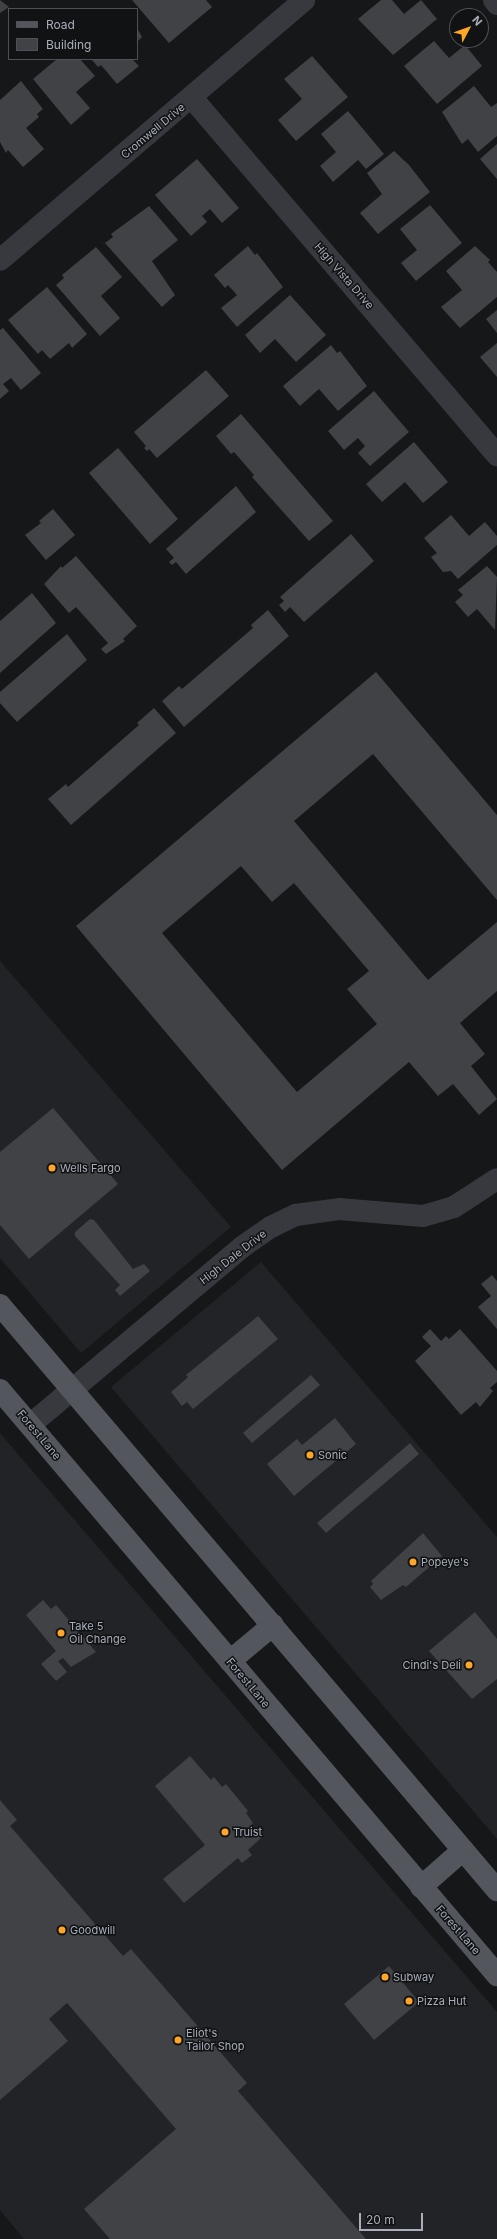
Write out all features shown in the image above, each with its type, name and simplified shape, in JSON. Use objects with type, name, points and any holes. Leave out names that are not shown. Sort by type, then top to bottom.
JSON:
[{"type":"main road","points":[[0,1306],[497,1890]]},
{"type":"main road","name":"Forest Lane","points":[[0,1390],[497,1975]]},
{"type":"main road","points":[[230,1661],[272,1626]]},
{"type":"main road","points":[[421,1886],[463,1850]]},
{"type":"street","name":"Cromwell Drive","points":[[0,260],[192,98],[304,0]]},
{"type":"street","points":[[494,0],[497,4]]},
{"type":"street","name":"High Vista Drive","points":[[192,98],[497,455]]},
{"type":"street","name":"High Dale Drive","points":[[30,1425],[71,1389],[271,1227],[296,1215],[339,1209],[423,1216],[454,1207],[497,1179]]},
{"type":"shaded area","points":[[0,961],[231,1227],[81,1353],[0,1258]]},
{"type":"shaded area","points":[[261,1262],[497,1537],[497,1839],[111,1387]]},
{"type":"shaded area","points":[[0,1433],[497,2012],[497,2239],[24,2239],[0,2210]]},
{"type":"building","points":[[0,0],[9,7],[0,13]]},
{"type":"building","points":[[132,0],[206,0],[212,7],[169,43]]},
{"type":"building","points":[[381,0],[392,0],[404,14],[421,0],[437,19],[393,55],[358,19]]},
{"type":"building","points":[[138,30],[142,37],[138,41]]},
{"type":"building","points":[[434,41],[449,58],[461,48],[467,48],[482,66],[437,104],[404,66]]},
{"type":"building","points":[[312,56],[348,97],[296,141],[278,120],[302,99],[284,79]]},
{"type":"building","points":[[56,60],[81,60],[95,76],[76,92],[90,108],[71,125],[33,79]]},
{"type":"building","points":[[92,60],[133,60],[139,66],[117,84],[101,65],[98,67]]},
{"type":"building","points":[[21,81],[43,109],[37,114],[39,117],[26,128],[44,149],[23,167],[8,150],[6,153],[0,142],[0,100]]},
{"type":"building","points":[[474,86],[491,107],[497,103],[497,136],[478,152],[468,139],[462,144],[442,112]]},
{"type":"building","points":[[348,111],[384,154],[366,169],[358,160],[333,182],[320,166],[336,152],[321,134]]},
{"type":"building","points":[[497,144],[497,179],[480,159]]},
{"type":"building","points":[[394,151],[409,165],[430,192],[378,234],[360,213],[382,194],[367,173]]},
{"type":"building","points":[[197,159],[239,208],[222,223],[210,209],[202,216],[207,222],[191,236],[155,195]]},
{"type":"building","points":[[430,205],[462,243],[416,281],[401,263],[417,250],[400,229]]},
{"type":"building","points":[[149,206],[178,240],[152,261],[175,295],[162,307],[105,243],[113,237],[111,234]]},
{"type":"building","points":[[248,246],[255,255],[257,253],[283,287],[237,327],[221,308],[237,295],[228,285],[225,288],[214,275]]},
{"type":"building","points":[[475,246],[490,260],[488,262],[497,272],[497,297],[460,328],[441,307],[462,290],[446,271]]},
{"type":"building","points":[[96,247],[122,277],[101,296],[120,318],[100,336],[56,285],[64,278],[62,275]]},
{"type":"building","points":[[47,287],[87,334],[72,348],[69,343],[50,359],[42,350],[38,354],[8,320]]},
{"type":"building","points":[[290,295],[326,335],[296,362],[275,339],[260,353],[245,335]]},
{"type":"building","points":[[497,310],[497,333],[486,319]]},
{"type":"building","points":[[3,328],[41,373],[21,390],[11,378],[3,384],[9,391],[0,399],[0,330]]},
{"type":"building","points":[[497,343],[497,377],[480,357]]},
{"type":"building","points":[[331,345],[337,353],[340,351],[367,386],[338,411],[319,389],[300,406],[283,386]]},
{"type":"building","points":[[206,370],[229,396],[157,458],[149,449],[147,451],[144,448],[146,446],[134,432]]},
{"type":"building","points":[[374,391],[409,432],[370,466],[358,453],[365,446],[358,438],[344,450],[328,431]]},
{"type":"building","points":[[241,414],[333,521],[309,541],[252,477],[254,475],[234,452],[231,454],[216,436]]},
{"type":"building","points":[[414,442],[448,482],[423,503],[405,482],[382,502],[366,484]]},
{"type":"building","points":[[118,448],[178,519],[150,544],[89,473]]},
{"type":"building","points":[[236,486],[256,512],[186,574],[176,562],[172,565],[169,562],[174,558],[166,549]]},
{"type":"building","points":[[53,509],[75,535],[46,560],[25,535],[41,523],[39,521]]},
{"type":"building","points":[[451,515],[469,536],[485,522],[497,536],[497,545],[458,579],[451,571],[443,572],[431,557],[437,553],[424,538]]},
{"type":"building","points":[[351,534],[374,561],[304,622],[290,607],[285,612],[279,605],[284,601],[280,597]]},
{"type":"building","points":[[76,556],[137,626],[123,639],[125,641],[106,654],[101,649],[108,643],[76,607],[69,613],[44,584],[61,566],[62,568]]},
{"type":"building","points":[[487,566],[497,577],[495,630],[477,609],[468,617],[455,602],[463,595],[458,590]]},
{"type":"building","points":[[32,593],[56,623],[0,673],[0,621]]},
{"type":"building","points":[[268,610],[289,636],[184,727],[162,701],[179,686],[182,689],[253,628],[251,625]]},
{"type":"building","points":[[67,634],[87,660],[17,722],[0,703],[0,692]]},
{"type":"building","points":[[376,672],[497,815],[497,900],[373,754],[294,821],[428,980],[497,922],[497,991],[460,1023],[485,1054],[471,1066],[497,1099],[479,1115],[453,1084],[438,1096],[409,1062],[282,1170],[76,926]],"holes":[[[241,866],[272,902],[294,883],[369,971],[347,989],[377,1024],[297,1092],[162,933]]]},
{"type":"building","points":[[154,708],[176,733],[71,825],[48,799],[66,784],[68,787],[139,725],[137,723]]},
{"type":"building","name":"Wells Fargo","points":[[53,1108],[118,1184],[29,1259],[0,1225],[0,1152]]},
{"type":"building","points":[[90,1219],[94,1220],[133,1269],[144,1264],[150,1271],[120,1296],[115,1290],[120,1285],[75,1236],[75,1232]]},
{"type":"building","points":[[492,1275],[497,1281],[497,1329],[478,1307],[491,1296],[481,1284]]},
{"type":"building","points":[[258,1316],[278,1339],[193,1409],[187,1402],[182,1406],[171,1392],[188,1377],[186,1375]]},
{"type":"building","points":[[430,1329],[441,1341],[446,1336],[449,1339],[460,1329],[497,1371],[497,1382],[490,1388],[493,1391],[480,1407],[476,1402],[461,1415],[415,1361],[431,1346],[422,1337]]},
{"type":"building","points":[[311,1375],[320,1385],[252,1443],[243,1433]]},
{"type":"building","name":"Sonic","points":[[335,1418],[356,1444],[294,1496],[267,1464],[297,1439],[302,1445]]},
{"type":"building","points":[[410,1443],[419,1454],[326,1533],[317,1523]]},
{"type":"building","name":"Popeye's","points":[[423,1533],[442,1556],[406,1587],[403,1585],[381,1600],[370,1587],[373,1584],[371,1581]]},
{"type":"building","name":"Take 5 Oil Change","points":[[43,1600],[51,1609],[56,1605],[96,1652],[71,1667],[63,1658],[58,1661],[67,1672],[56,1681],[41,1664],[56,1651],[26,1615]]},
{"type":"building","name":"Cindi's Deli","points":[[475,1612],[497,1639],[497,1679],[472,1699],[429,1651]]},
{"type":"building","name":"Truist","points":[[190,1756],[211,1780],[214,1777],[222,1787],[226,1784],[248,1811],[246,1813],[253,1823],[250,1826],[261,1838],[248,1850],[252,1855],[242,1863],[238,1858],[184,1903],[163,1879],[205,1845],[155,1786]]},
{"type":"building","points":[[0,1800],[17,1820],[10,1826],[123,1956],[131,1949],[247,2083],[238,2091],[366,2239],[110,2239],[84,2209],[176,2129],[67,2003],[49,2019],[68,2041],[0,2100]]},
{"type":"building","points":[[389,1966],[419,2002],[374,2040],[344,2004]]},
{"type":"place","name":"Wells Fargo","points":[[52,1168]]},
{"type":"place","name":"Sonic","points":[[310,1455]]},
{"type":"place","name":"Popeye's","points":[[413,1562]]},
{"type":"place","name":"Take 5 Oil Change","points":[[61,1633]]},
{"type":"place","name":"Cindi's Deli","points":[[469,1665]]},
{"type":"place","name":"Truist","points":[[225,1832]]},
{"type":"place","name":"Goodwill","points":[[62,1930]]},
{"type":"place","name":"Subway","points":[[385,1977]]},
{"type":"place","name":"Pizza Hut","points":[[409,2001]]},
{"type":"place","name":"Eliot's Tailor Shop","points":[[178,2040]]}]
